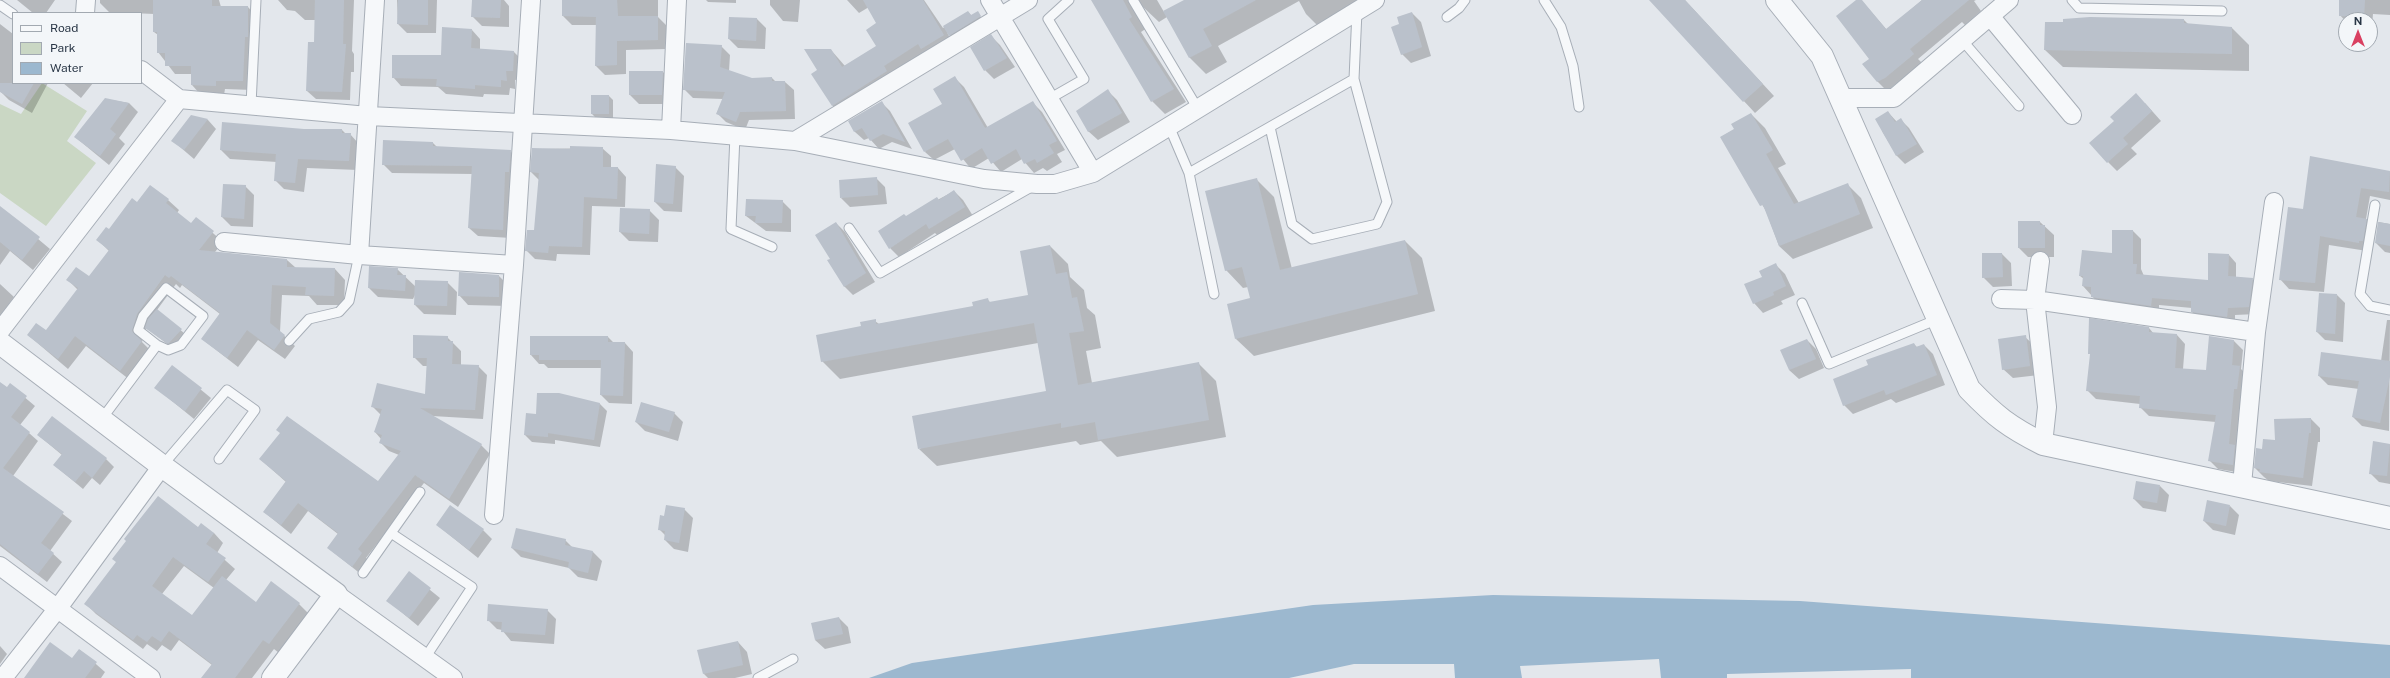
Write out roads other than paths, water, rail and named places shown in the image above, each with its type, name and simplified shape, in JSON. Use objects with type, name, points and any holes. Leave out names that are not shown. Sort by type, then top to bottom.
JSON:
[{"type":"street","points":[[85,12],[86,0]]},
{"type":"street","points":[[359,255],[375,0]]},
{"type":"street","points":[[494,515],[514,265],[531,0]]},
{"type":"street","points":[[671,130],[677,0]]},
{"type":"street","points":[[990,0],[1001,16],[1093,173]]},
{"type":"street","points":[[795,141],[1028,0]]},
{"type":"street","points":[[142,71],[180,99],[368,116],[523,122],[735,135],[795,141],[984,179],[1037,184],[1055,184],[1093,173],[1375,0]]},
{"type":"street","points":[[1777,0],[1822,56],[1842,98],[1968,389],[1993,415],[2014,429],[2043,444],[2242,485],[2390,518]]},
{"type":"street","points":[[1842,98],[1894,98],[2009,0]]},
{"type":"street","points":[[1990,16],[2072,115]]},
{"type":"street","points":[[0,331],[180,99]]},
{"type":"street","points":[[2242,485],[2256,332],[2274,202]]},
{"type":"street","points":[[224,242],[359,255],[514,265]]},
{"type":"street","points":[[2040,261],[2035,300],[2047,407],[2043,444]]},
{"type":"street","points":[[2001,299],[2035,300],[2256,332]]},
{"type":"street","points":[[0,343],[162,466],[453,678]]},
{"type":"street","points":[[3,678],[58,608],[162,466]]},
{"type":"street","points":[[0,566],[151,678]]},
{"type":"street","points":[[273,678],[336,594]]},
{"type":"lane","points":[[251,105],[256,0]]},
{"type":"lane","points":[[1050,99],[1084,79],[1048,19],[1069,0]]},
{"type":"lane","points":[[1133,0],[1198,109]]},
{"type":"lane","points":[[1447,17],[1459,8],[1466,0]]},
{"type":"lane","points":[[1544,0],[1561,27],[1573,66],[1579,107]]},
{"type":"lane","points":[[2072,0],[2079,8],[2222,11]]},
{"type":"lane","points":[[0,5],[12,13]]},
{"type":"lane","points":[[1270,127],[1292,224],[1312,239],[1377,224],[1387,202],[1354,79],[1358,11]]},
{"type":"lane","points":[[1962,40],[2018,106]]},
{"type":"lane","points":[[1189,173],[1354,79]]},
{"type":"lane","points":[[1170,126],[1189,173],[1214,294]]},
{"type":"lane","points":[[735,135],[731,229],[772,247]]},
{"type":"lane","points":[[849,228],[880,273],[1037,184]]},
{"type":"lane","points":[[2375,205],[2360,294],[2370,306],[2390,310]]},
{"type":"lane","points":[[289,341],[309,319],[339,312],[350,301],[359,255]]},
{"type":"lane","points":[[166,288],[203,316],[181,345],[168,350],[157,345],[138,330],[143,316],[166,288]]},
{"type":"lane","points":[[1802,303],[1829,364],[1938,318]]},
{"type":"lane","points":[[101,420],[157,345]]},
{"type":"lane","points":[[162,466],[227,390],[255,410],[219,459]]},
{"type":"lane","points":[[363,573],[420,492]]},
{"type":"lane","points":[[391,533],[472,587],[425,658]]},
{"type":"lane","points":[[758,678],[793,659]]},
{"type":"water","points":[[1493,595],[1800,601],[2390,645],[2390,678],[869,678],[912,663],[1313,605]]}]
